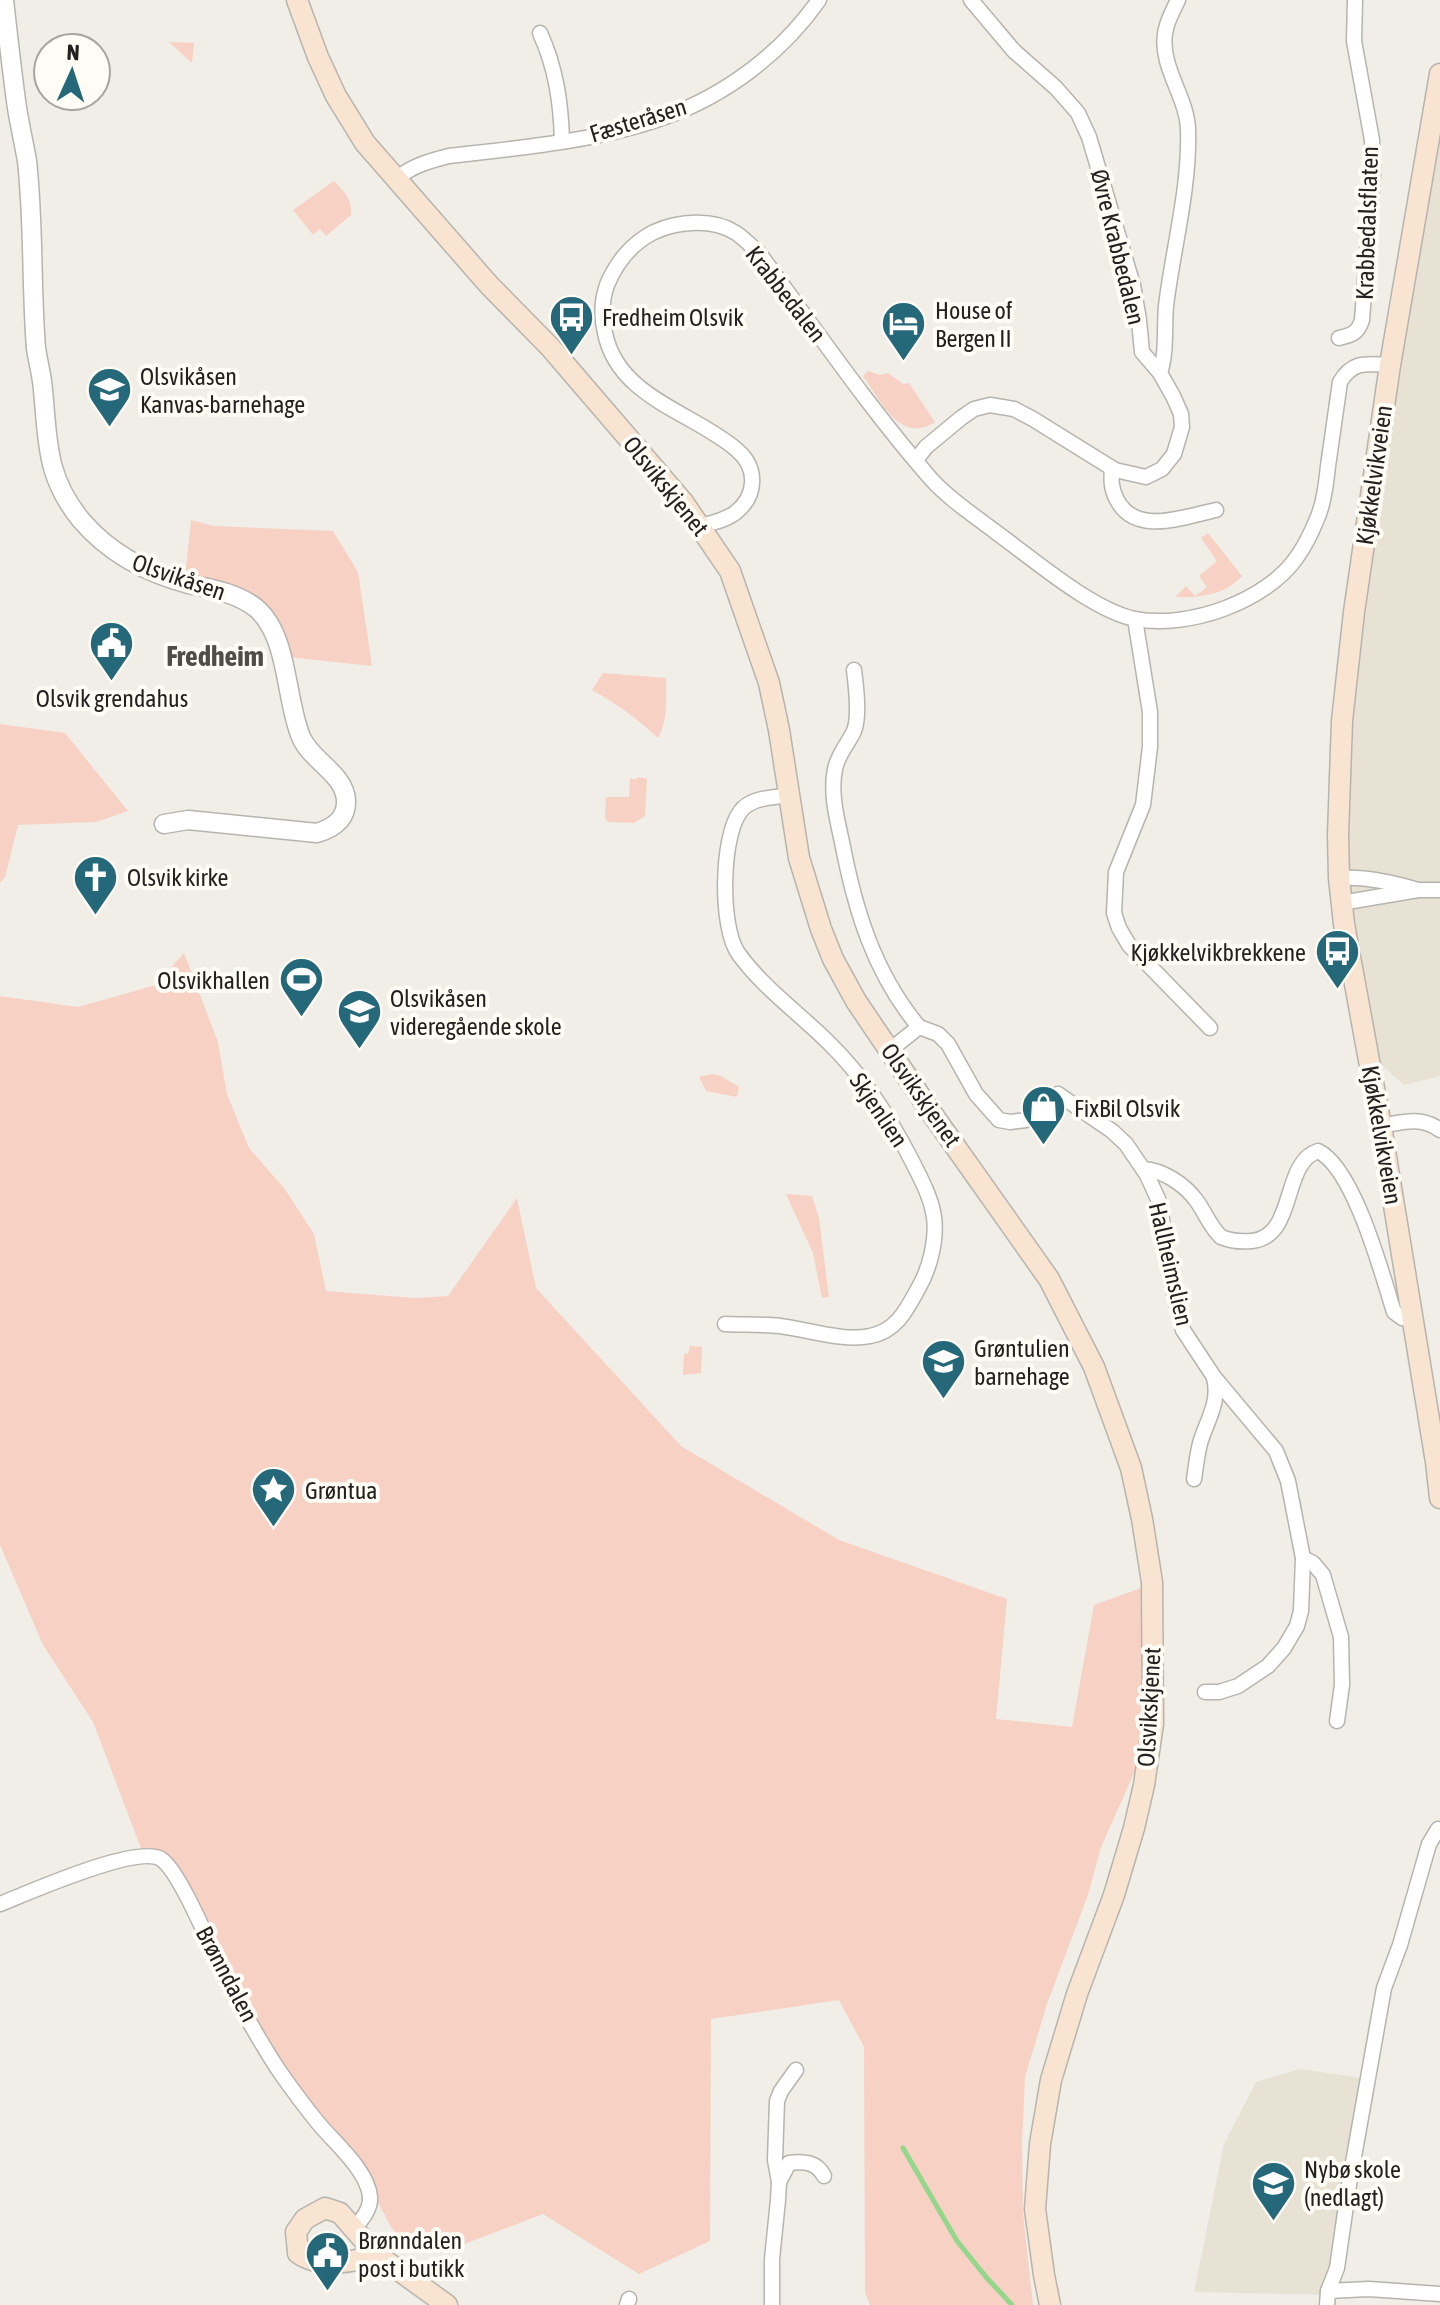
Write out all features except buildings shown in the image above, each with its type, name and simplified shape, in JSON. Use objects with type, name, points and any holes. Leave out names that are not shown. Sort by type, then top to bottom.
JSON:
[{"type":"main road","name":"Olsvikskjenet","points":[[297,0],[336,96],[365,143],[489,285],[550,347],[683,502],[730,571],[758,648],[774,706],[799,858],[833,959],[856,1001],[1049,1279],[1094,1367],[1131,1468],[1152,1582],[1153,1724],[1134,1828],[1051,2080],[1040,2144],[1035,2209],[1050,2305]]},
{"type":"main road","name":"Kjøkkelvikveien","points":[[1440,74],[1390,365],[1354,612],[1342,721],[1339,790],[1341,903],[1414,1320],[1440,1498]]},
{"type":"main road","points":[[376,2254],[356,2262],[318,2261],[298,2253],[296,2232],[305,2219],[325,2208],[340,2213],[376,2254],[447,2305]]},
{"type":"street","name":"Olsvikåsen","points":[[4,0],[27,162],[36,349],[47,436],[60,491],[82,521],[122,557],[170,579],[237,596],[265,617],[284,666],[302,740],[338,780],[346,798],[343,815],[336,825],[317,833],[188,820],[164,824]]},
{"type":"street","name":"Fæsteråsen","points":[[395,180],[424,162],[449,156],[562,141],[667,117],[713,95],[766,58],[819,0]]},
{"type":"street","name":"Øvre Krabbedalen","points":[[916,460],[926,447],[961,418],[974,409],[990,405],[1014,409],[1112,468],[1146,477],[1162,469],[1174,454],[1182,427],[1181,414],[1160,373],[1142,352],[1133,285],[1089,137],[1078,113],[1056,88],[1014,51],[971,0]]},
{"type":"street","points":[[1160,373],[1164,361],[1165,311],[1187,155],[1186,111],[1165,52],[1168,20],[1178,0]]},
{"type":"street","name":"Krabbedalsflaten","points":[[1339,338],[1352,335],[1359,329],[1362,320],[1373,175],[1372,140],[1354,41],[1355,0]]},
{"type":"street","name":"Fæsteråsen","points":[[540,33],[556,76],[562,141]]},
{"type":"street","name":"Krabbedalen","points":[[701,526],[737,512],[750,492],[753,471],[747,459],[736,449],[638,388],[621,371],[608,350],[602,318],[602,301],[614,269],[634,245],[654,232],[679,224],[710,223],[735,232],[759,253],[873,409],[931,479],[958,504],[1058,578],[1105,608],[1135,619],[1197,617],[1233,606],[1282,573],[1297,557],[1317,519],[1323,500],[1340,382],[1351,368],[1365,364],[1390,365]]},
{"type":"street","points":[[1112,468],[1113,493],[1122,510],[1135,519],[1155,522],[1216,510]]},
{"type":"street","points":[[1135,619],[1150,712],[1150,747],[1143,805],[1116,872],[1114,913],[1129,945],[1210,1028]]},
{"type":"street","name":"Hallheimslien","points":[[854,670],[857,691],[855,729],[842,750],[835,770],[834,794],[852,893],[860,921],[882,971],[905,1011],[919,1027],[938,1034],[948,1044],[976,1094],[999,1120],[1026,1120],[1058,1094],[1126,1144],[1158,1199],[1169,1273],[1183,1330],[1214,1377],[1276,1451],[1288,1481],[1303,1558],[1301,1611],[1297,1626],[1268,1666],[1238,1686],[1219,1692],[1205,1692]]},
{"type":"street","name":"Skjenlien","points":[[725,1324],[778,1325],[867,1337],[887,1331],[897,1323],[922,1282],[935,1234],[928,1192],[891,1120],[860,1077],[831,1045],[772,992],[736,951],[728,926],[725,872],[730,838],[738,814],[755,801],[789,795]]},
{"type":"street","points":[[1339,878],[1379,880],[1418,890]]},
{"type":"street","points":[[1341,903],[1418,890],[1440,890]]},
{"type":"street","points":[[890,1050],[919,1027]]},
{"type":"street","points":[[1381,1126],[1420,1121],[1431,1123],[1440,1130]]},
{"type":"street","name":"Kjøkkelvikveien","points":[[1143,1169],[1160,1172],[1182,1186],[1195,1199],[1217,1235],[1245,1241],[1266,1237],[1278,1224],[1300,1166],[1309,1154],[1318,1151],[1328,1155],[1343,1178],[1366,1228],[1394,1312],[1402,1318],[1414,1320]]},
{"type":"street","points":[[1194,1479],[1201,1441],[1215,1400],[1217,1388],[1214,1377]]},
{"type":"street","name":"Hallheimslien","points":[[1303,1558],[1313,1563],[1323,1575],[1341,1637],[1342,1685],[1337,1721]]},
{"type":"street","points":[[1327,2298],[1337,2268],[1384,1988],[1400,1945],[1429,1844],[1438,1829]]},
{"type":"street","name":"Brønndalen","points":[[0,1904],[115,1861],[144,1856],[160,1858],[176,1876],[228,1982],[282,2074],[316,2121],[365,2177],[369,2205],[363,2219],[354,2228]]},
{"type":"street","points":[[772,2305],[772,2259],[779,2182],[775,2160],[777,2101],[796,2070]]},
{"type":"street","points":[[779,2182],[789,2163],[810,2163],[820,2168],[824,2176]]},
{"type":"street","points":[[1327,2298],[1369,2289],[1440,2294]]},
{"type":"shaded area","points":[[169,42],[194,43],[192,63]]},
{"type":"shaded area","points":[[1440,123],[1440,1076],[1404,1085],[1375,1059],[1348,926],[1343,707]]},
{"type":"shaded area","points":[[334,181],[349,200],[351,215],[326,236],[320,229],[313,235],[293,210]]},
{"type":"shaded area","points":[[868,371],[880,375],[888,373],[903,384],[909,383],[935,422],[923,428],[902,424],[884,408],[863,376]]},
{"type":"shaded area","points":[[191,520],[213,526],[333,531],[358,572],[372,666],[288,657],[278,629],[185,578]]},
{"type":"shaded area","points":[[1208,533],[1242,576],[1228,587],[1211,594],[1193,597],[1175,597],[1186,586],[1195,596],[1207,587],[1199,576],[1217,561],[1201,538]]},
{"type":"shaded area","points":[[603,673],[666,678],[665,717],[658,738],[627,712],[592,690]]},
{"type":"shaded area","points":[[0,724],[65,733],[128,811],[96,822],[18,825],[5,877],[0,883]]},
{"type":"shaded area","points":[[630,779],[647,779],[645,816],[634,823],[608,822],[605,818],[606,797],[629,797]]},
{"type":"shaded area","points":[[184,953],[218,1042],[227,1094],[249,1148],[284,1188],[314,1234],[326,1291],[415,1298],[448,1296],[517,1198],[536,1288],[681,1446],[839,1540],[1007,1599],[996,1719],[1072,1727],[1094,1605],[1141,1588],[1145,1713],[1139,1762],[1101,1847],[1088,1895],[1047,2004],[1025,2077],[1023,2214],[1033,2305],[870,2305],[865,2292],[864,2047],[839,2000],[711,2019],[710,2241],[639,2274],[543,2214],[441,2253],[406,2243],[391,2227],[365,2177],[282,2074],[176,1876],[144,1856],[93,1722],[43,1645],[0,1545],[0,996],[78,1007],[156,985]]},
{"type":"shaded area","points":[[712,1074],[739,1087],[737,1097],[706,1091],[699,1077]]},
{"type":"shaded area","points":[[786,1194],[812,1196],[819,1218],[829,1297],[822,1298],[813,1253]]},
{"type":"shaded area","points":[[690,1346],[702,1347],[701,1373],[683,1375],[684,1354],[688,1354]]},
{"type":"shaded area","name":"Nybø skole (nedlagt)","points":[[1300,2069],[1362,2078],[1327,2295],[1194,2292],[1224,2144],[1256,2082]]},
{"type":"waterway","points":[[903,2148],[957,2241],[1012,2305]]},
{"type":"place","name":"Fredheim Olsvik","points":[[571,356]]},
{"type":"place","name":"House of Bergen II","points":[[904,363]]},
{"type":"place","name":"Olsvikåsen Kanvas-barnehage","points":[[109,429]]},
{"type":"place","name":"Olsvik grendahus","points":[[112,683]]},
{"type":"place","name":"Olsvik kirke","points":[[96,916]]},
{"type":"place","name":"Kjøkkelvikbrekkene","points":[[1337,991]]},
{"type":"place","name":"Olsvikhallen","points":[[301,1019]]},
{"type":"place","name":"Olsvikåsen videregående skole","points":[[359,1051]]},
{"type":"place","name":"FixBil Olsvik","points":[[1043,1147]]},
{"type":"place","name":"Grøntulien barnehage","points":[[943,1401]]},
{"type":"place","name":"Grøntua","points":[[274,1529]]},
{"type":"place","name":"Nybø skole (nedlagt)","points":[[1273,2222]]},
{"type":"place","name":"Brønndalen post i butikk","points":[[327,2293]]},
{"type":"district","name":"Fredheim","points":[[215,656]]}]
